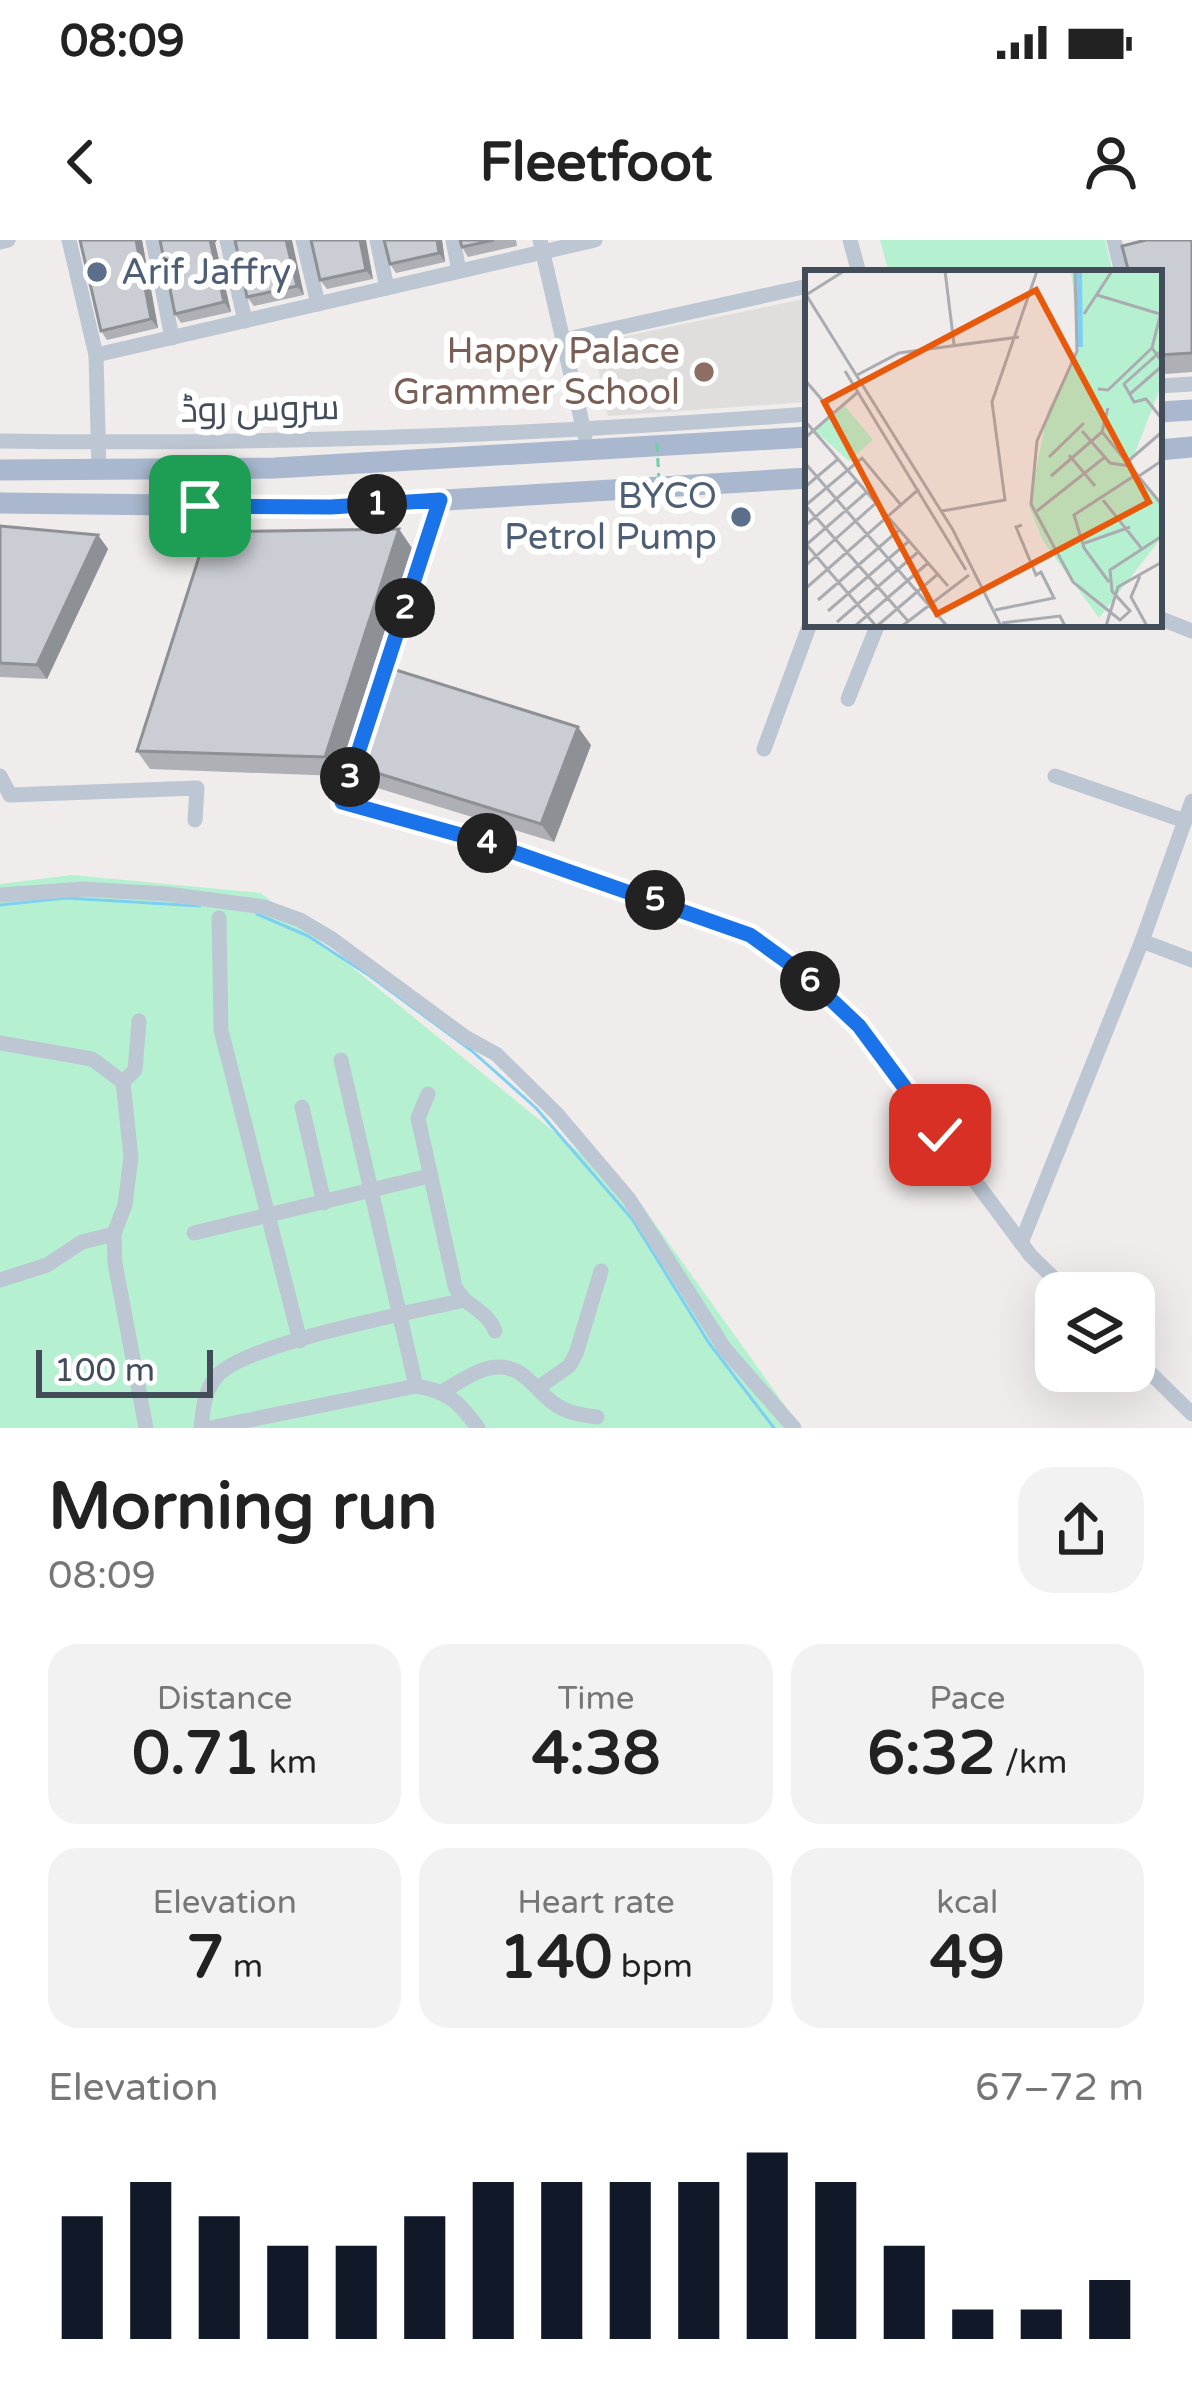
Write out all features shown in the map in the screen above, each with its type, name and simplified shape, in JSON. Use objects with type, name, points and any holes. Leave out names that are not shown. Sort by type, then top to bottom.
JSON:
[{"type":"main road","points":[[1162,412],[1192,410]]},
{"type":"main road","points":[[0,470],[275,468],[586,442],[805,437]]},
{"type":"main road","points":[[1162,450],[1192,447]]},
{"type":"main road","points":[[0,503],[331,507],[805,478]]},
{"type":"street","points":[[69,240],[96,355],[99,471]]},
{"type":"street","points":[[153,240],[172,338]]},
{"type":"street","points":[[227,240],[245,321]]},
{"type":"street","points":[[303,240],[318,304]]},
{"type":"street","points":[[377,240],[387,288]]},
{"type":"street","points":[[453,240],[459,271]]},
{"type":"street","points":[[96,355],[459,271],[542,246],[595,240]]},
{"type":"street","points":[[850,240],[858,270]]},
{"type":"street","points":[[542,246],[586,442]]},
{"type":"street","points":[[1118,256],[1141,250]]},
{"type":"street","points":[[563,340],[805,287]]},
{"type":"street","points":[[1162,386],[1192,384]]},
{"type":"street","name":"سروس روڈ","points":[[0,441],[586,442],[805,414]]},
{"type":"street","points":[[377,694],[440,500]]},
{"type":"street","points":[[1162,618],[1192,631]]},
{"type":"street","points":[[764,749],[809,627]]},
{"type":"street","points":[[848,699],[877,627]]},
{"type":"street","points":[[363,737],[342,802],[482,841],[750,935],[804,974],[859,1026],[1021,1244],[1048,1272]]},
{"type":"street","points":[[0,776],[10,795],[197,788],[195,820]]},
{"type":"street","points":[[1055,776],[1185,821]]},
{"type":"street","points":[[1021,1244],[1142,941],[1192,801]]},
{"type":"street","points":[[0,895],[83,889],[167,894],[264,907],[332,938],[465,1037],[496,1054],[557,1114],[629,1198],[725,1349],[794,1428]]},
{"type":"street","points":[[219,918],[221,1030],[299,1341]]},
{"type":"street","points":[[1142,941],[1192,960]]},
{"type":"street","points":[[123,1082],[135,1070],[139,1021]]},
{"type":"street","points":[[0,1042],[92,1059],[123,1082],[131,1157],[125,1205],[113,1234],[146,1428]]},
{"type":"street","points":[[341,1060],[416,1386]]},
{"type":"street","points":[[428,1094],[418,1118],[455,1286],[464,1300],[489,1318],[495,1331]]},
{"type":"street","points":[[302,1107],[324,1202]]},
{"type":"street","points":[[194,1233],[429,1176]]},
{"type":"street","points":[[0,1280],[47,1265],[82,1242],[113,1234]]},
{"type":"street","points":[[538,1388],[569,1366],[576,1354],[601,1271]]},
{"type":"street","points":[[201,1428],[206,1394],[218,1375],[262,1350],[464,1300]]},
{"type":"street","points":[[443,1391],[478,1372],[497,1367],[515,1370],[553,1403],[575,1415],[598,1417]]},
{"type":"street","points":[[1155,1378],[1192,1414]]},
{"type":"street","points":[[221,1427],[416,1386],[443,1391],[460,1403],[478,1428]]},
{"type":"path","points":[[657,443],[660,502]]},
{"type":"shaded area","name":"Happy Palace Grammer School","points":[[805,299],[805,402],[608,416],[593,343]]},
{"type":"green space","points":[[880,240],[1105,240],[1112,270],[888,270]]},
{"type":"green space","points":[[72,875],[261,893],[638,1200],[801,1428],[0,1428],[0,884]]},
{"type":"building","points":[[80,240],[136,240],[151,319],[101,331]]},
{"type":"building","points":[[160,240],[210,240],[224,302],[175,314]]},
{"type":"building","points":[[235,240],[286,240],[297,286],[247,297]]},
{"type":"building","points":[[311,240],[360,240],[366,270],[320,280]]},
{"type":"building","points":[[384,240],[437,240],[439,253],[390,264]]},
{"type":"building","points":[[460,240],[494,240],[462,247]]},
{"type":"building","points":[[1146,240],[1192,240],[1192,353],[1162,355],[1162,270],[1128,270],[1122,246]]},
{"type":"building","points":[[0,526],[98,535],[37,665],[0,663]]},
{"type":"building","points":[[399,529],[325,757],[137,751],[207,532]]},
{"type":"building","points":[[380,665],[578,727],[541,824],[348,764]]},
{"type":"waterway","points":[[0,905],[66,898],[200,906]]},
{"type":"waterway","points":[[257,914],[308,936],[370,976],[472,1051],[536,1108],[632,1219],[709,1343],[774,1428]]},
{"type":"place","name":"Arif Jaffry","points":[[97,272]]},
{"type":"place","name":"Happy Palace Grammer School","points":[[704,372]]},
{"type":"place","name":"BYCO Petrol Pump","points":[[741,517]]},
{"type":"route","points":[[200,506],[331,507],[440,500],[342,802],[482,841],[750,935],[804,974],[859,1026],[940,1135]]}]
